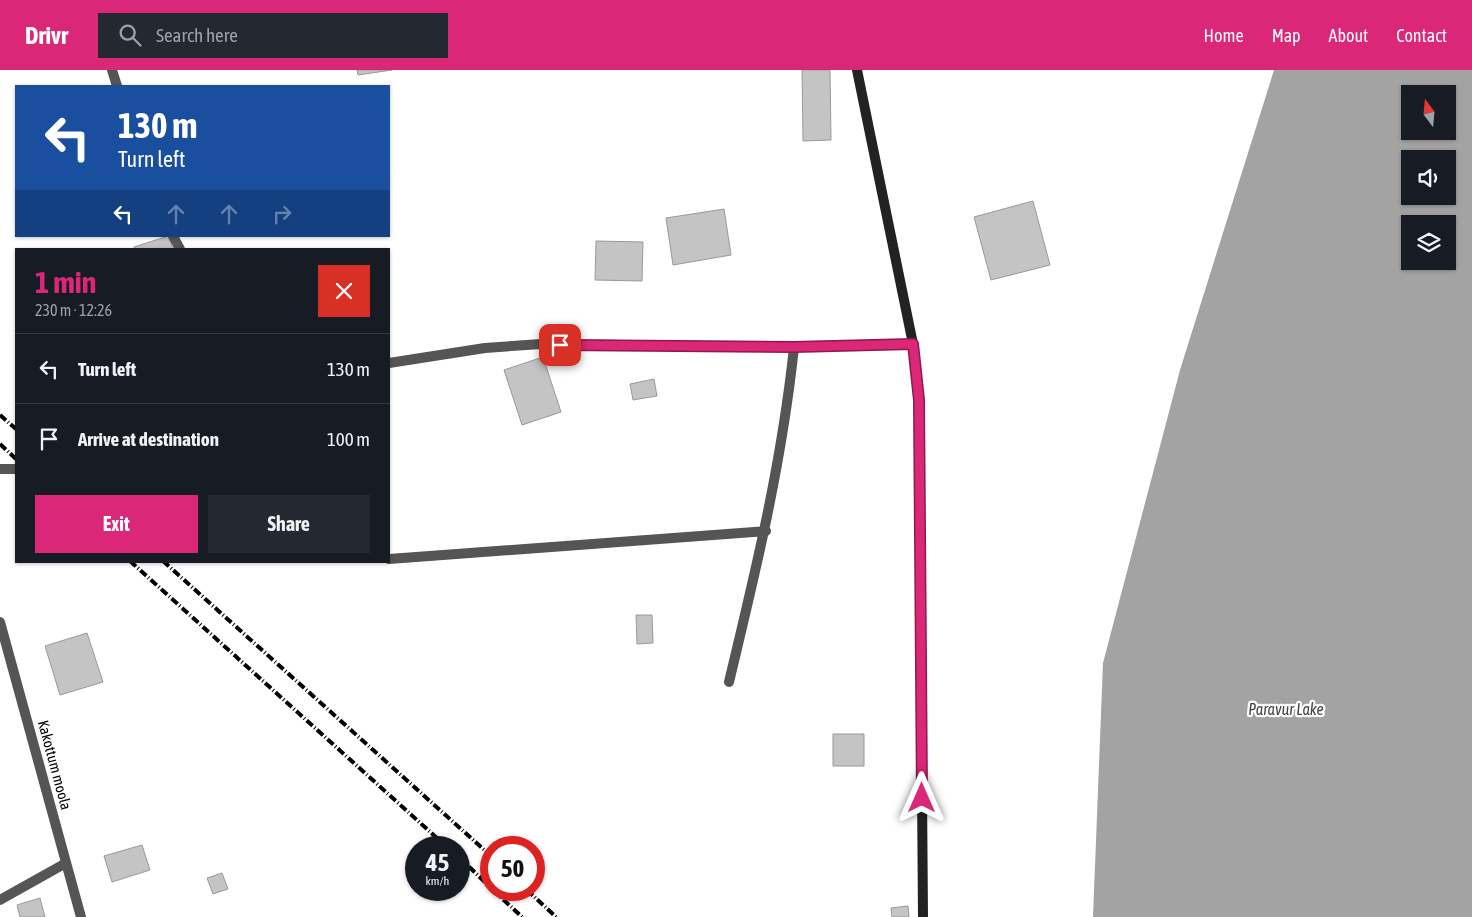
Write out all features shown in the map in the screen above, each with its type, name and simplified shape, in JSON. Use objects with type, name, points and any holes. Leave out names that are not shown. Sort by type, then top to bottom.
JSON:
[{"type":"main road","points":[[857,70],[913,344],[919,400],[923,917]]},
{"type":"street","points":[[112,70],[117,85]]},
{"type":"street","points":[[390,363],[485,348],[541,344],[794,347],[913,344]]},
{"type":"street","points":[[729,682],[766,531],[787,417],[794,347]]},
{"type":"street","points":[[0,469],[15,469]]},
{"type":"street","points":[[390,559],[766,531]]},
{"type":"street","name":"Kakottum moola","points":[[0,622],[4,655],[66,863],[80,917]]},
{"type":"street","points":[[0,900],[66,863]]},
{"type":"water","name":"Paravur Lake","points":[[1274,70],[1472,70],[1472,917],[1093,917],[1103,663],[1180,370]]},
{"type":"building","points":[[357,70],[392,70],[358,75]]},
{"type":"building","points":[[802,70],[830,70],[831,140],[803,141]]},
{"type":"building","points":[[1033,201],[1050,265],[991,280],[974,217]]},
{"type":"building","points":[[724,209],[731,255],[673,265],[666,218]]},
{"type":"building","points":[[168,237],[173,248],[134,248]]},
{"type":"building","points":[[596,241],[643,242],[642,281],[595,280]]},
{"type":"building","points":[[543,357],[561,412],[522,425],[504,370]]},
{"type":"building","points":[[654,379],[657,396],[633,400],[630,384]]},
{"type":"building","points":[[636,615],[652,615],[653,643],[637,644]]},
{"type":"building","points":[[87,633],[103,682],[60,695],[45,646]]},
{"type":"building","points":[[833,734],[864,734],[864,766],[833,766]]},
{"type":"building","points":[[142,845],[150,870],[112,882],[104,856]]},
{"type":"building","points":[[222,873],[228,889],[213,894],[207,878]]},
{"type":"building","points":[[40,898],[45,917],[20,917],[17,905]]},
{"type":"building","points":[[908,906],[909,917],[892,917],[891,908]]},
{"type":"railway","points":[[0,415],[15,428]]},
{"type":"railway","points":[[0,444],[15,458]]},
{"type":"railway","points":[[132,563],[435,836]]},
{"type":"railway","points":[[165,563],[480,846]]},
{"type":"railway","points":[[470,868],[480,877]]},
{"type":"railway","points":[[505,901],[522,917]]},
{"type":"railway","points":[[539,901],[556,917]]},
{"type":"route","points":[[560,345],[794,347],[913,344],[919,400],[922,798]]}]
